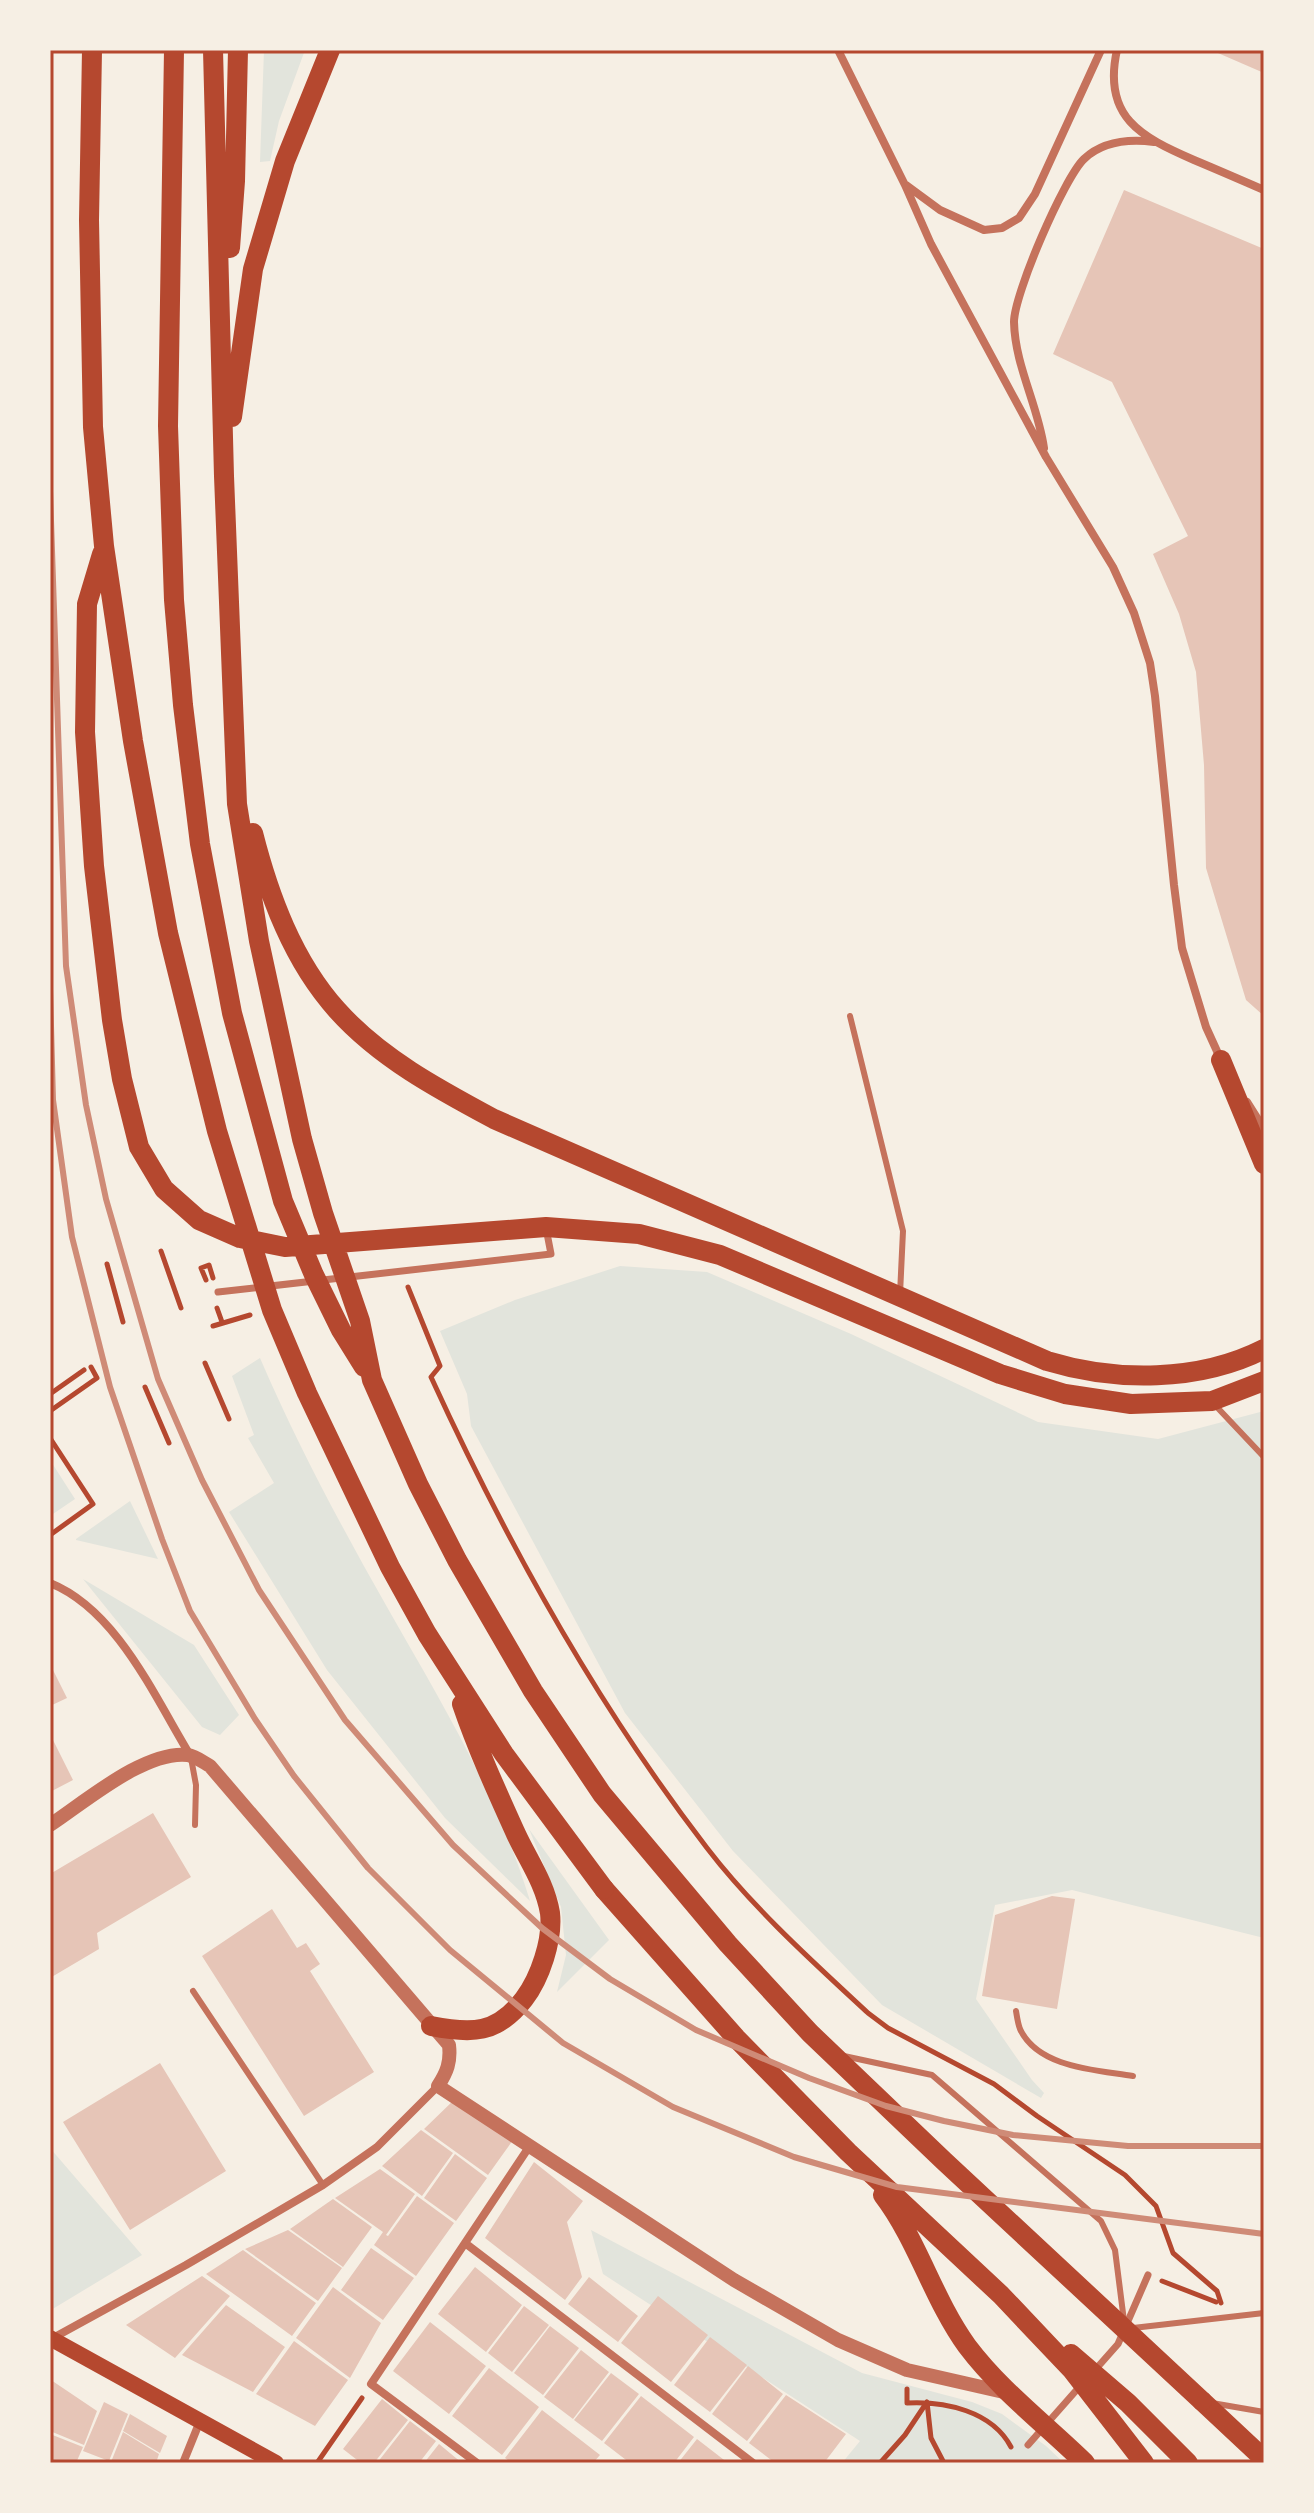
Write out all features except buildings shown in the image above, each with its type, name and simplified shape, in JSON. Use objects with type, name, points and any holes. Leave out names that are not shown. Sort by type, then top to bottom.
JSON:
[{"type":"main road","points":[[92,50],[89,220],[93,427],[104,546],[133,741],[168,933],[217,1131],[272,1310],[307,1393],[367,1520],[452,1674],[504,1754],[604,1889],[736,2038],[848,2152],[1001,2295],[1128,2403],[1188,2463]]},
{"type":"main road","points":[[174,50],[168,442],[174,600],[183,705],[200,844],[232,1013],[283,1201],[321,1289],[341,1330],[372,1380],[418,1484],[457,1560],[533,1691],[594,1781],[728,1944],[832,2054],[1264,2459]]},
{"type":"main road","points":[[213,50],[224,476],[237,804],[259,941],[302,1139],[323,1213],[360,1321],[372,1380]]},
{"type":"main road","points":[[221,340],[233,210],[238,50]]},
{"type":"main road","points":[[224,476],[253,269],[285,161],[330,50]]},
{"type":"main road","points":[[104,546],[87,604],[85,651],[85,732],[102,941],[122,1079],[139,1147],[164,1189],[199,1220],[240,1238],[285,1247],[546,1227],[611,1230],[720,1255],[1000,1374],[1065,1394],[1131,1404],[1212,1401],[1264,1381]]},
{"type":"main road","points":[[236,754],[254,836],[272,898],[294,948],[338,1011],[383,1052],[434,1086],[494,1119],[900,1295],[1020,1351],[1078,1370],[1137,1375],[1194,1370],[1227,1364],[1264,1349]]},
{"type":"main road","points":[[1221,1060],[1264,1164]]},
{"type":"main road","points":[[886,1325],[900,1295]]},
{"type":"main road","points":[[1194,1370],[1212,1401]]},
{"type":"main road","points":[[431,2026],[457,2031],[483,2030],[511,2016],[531,1990],[540,1968],[550,1917],[546,1893],[517,1837],[452,1674]]},
{"type":"main road","points":[[848,2152],[893,2208],[941,2303],[966,2344],[1008,2393],[1085,2463]]},
{"type":"main road","points":[[1001,2295],[1072,2370],[1144,2463]]},
{"type":"main road","points":[[50,2339],[276,2463]]},
{"type":"street","points":[[838,50],[931,244],[1046,457],[1113,567],[1134,613],[1150,663],[1182,948],[1202,1016],[1221,1060],[1264,1129]]},
{"type":"street","points":[[905,185],[940,210],[984,230],[1002,228],[1019,218],[1035,194],[1101,50]]},
{"type":"street","points":[[1117,50],[1113,80],[1115,97],[1127,119],[1154,142]]},
{"type":"street","points":[[1046,457],[1041,424],[1017,349],[1016,301],[1030,263],[1083,159],[1105,146],[1130,139],[1154,142],[1264,190]]},
{"type":"street","points":[[218,1292],[551,1254],[546,1227]]},
{"type":"street","points":[[50,1583],[62,1588],[101,1617],[125,1648],[190,1755],[210,1766],[227,1783],[449,2045],[450,2058],[438,2086],[377,2147],[323,2185],[273,2216],[50,2339]]},
{"type":"street","points":[[50,1825],[148,1762],[190,1755]]},
{"type":"street","points":[[438,2086],[734,2280],[838,2340],[907,2370],[1008,2393]]},
{"type":"street","points":[[477,2463],[371,2384],[529,2147]]},
{"type":"street","points":[[465,2243],[753,2463]]},
{"type":"street","points":[[1028,2445],[1118,2344],[1148,2275]]},
{"type":"street","points":[[183,2463],[200,2421]]},
{"type":"lane","points":[[850,1016],[903,1231],[900,1295]]},
{"type":"lane","points":[[1212,1401],[1264,1457]]},
{"type":"lane","points":[[190,1755],[196,1785],[195,1825]]},
{"type":"lane","points":[[193,1991],[323,2185]]},
{"type":"lane","points":[[1016,2011],[1021,2031],[1041,2053],[1078,2067],[1133,2076]]},
{"type":"lane","points":[[832,2054],[932,2075],[1101,2221],[1115,2250],[1125,2329],[1264,2313]]},
{"type":"lane","points":[[1202,2401],[1264,2412]]},
{"type":"path","points":[[161,1251],[181,1308]]},
{"type":"path","points":[[107,1264],[123,1322]]},
{"type":"path","points":[[401,1272],[440,1366],[431,1377],[492,1504],[596,1686],[708,1850],[749,1896],[868,2013],[888,2028],[994,2084],[1125,2175],[1156,2206],[1173,2253],[1217,2291],[1220,2303]]},
{"type":"path","points":[[213,1326],[272,1310]]},
{"type":"path","points":[[205,1363],[229,1419]]},
{"type":"path","points":[[50,1411],[97,1378],[91,1367]]},
{"type":"path","points":[[50,1394],[84,1370]]},
{"type":"path","points":[[145,1387],[169,1443]]},
{"type":"path","points":[[50,1438],[93,1504],[50,1535]]},
{"type":"path","points":[[1148,2275],[1220,2303],[1235,2302]]},
{"type":"path","points":[[907,2370],[907,2403],[927,2402],[970,2413],[993,2423],[1010,2443],[1015,2457]]},
{"type":"path","points":[[317,2463],[371,2384]]},
{"type":"path","points":[[880,2463],[905,2435],[927,2402]]},
{"type":"path","points":[[927,2402],[931,2438],[944,2463]]},
{"type":"shaded area","points":[[264,50],[305,50],[279,121],[270,161],[260,162]]},
{"type":"shaded area","points":[[620,1266],[707,1272],[851,1334],[1038,1422],[1158,1439],[1264,1411],[1264,1938],[1072,1890],[995,1905],[976,1999],[1044,2093],[1041,2098],[882,2005],[733,1851],[625,1713],[471,1426],[467,1394],[440,1331],[515,1300]]},
{"type":"shaded area","points":[[260,1358],[336,1515],[485,1786],[530,1901],[445,1818],[327,1670],[229,1512],[274,1483],[248,1438],[254,1435],[232,1376]]},
{"type":"shaded area","points":[[50,1460],[75,1499],[50,1516]]},
{"type":"shaded area","points":[[130,1501],[158,1559],[76,1540],[76,1539]]},
{"type":"shaded area","points":[[83,1579],[194,1645],[239,1715],[220,1735],[202,1727]]},
{"type":"shaded area","points":[[529,1829],[609,1940],[557,1992],[566,1955],[561,1907]]},
{"type":"shaded area","points":[[50,2148],[142,2255],[51,2310],[50,2309]]},
{"type":"shaded area","points":[[591,2230],[862,2373],[972,2402],[1002,2414],[1064,2463],[842,2463],[860,2441],[603,2274]]},
{"type":"railway","points":[[50,491],[66,966],[86,1105],[106,1199],[158,1379],[202,1480],[259,1590],[345,1720],[453,1845],[542,1928],[610,1979],[696,2030],[809,2078],[886,2106],[944,2121],[1013,2135],[1128,2146],[1264,2146]]},
{"type":"railway","points":[[50,989],[53,1100],[72,1237],[110,1387],[162,1539],[190,1611],[255,1719],[294,1776],[368,1868],[450,1950],[563,2043],[673,2107],[794,2157],[897,2187],[1264,2234]]}]
